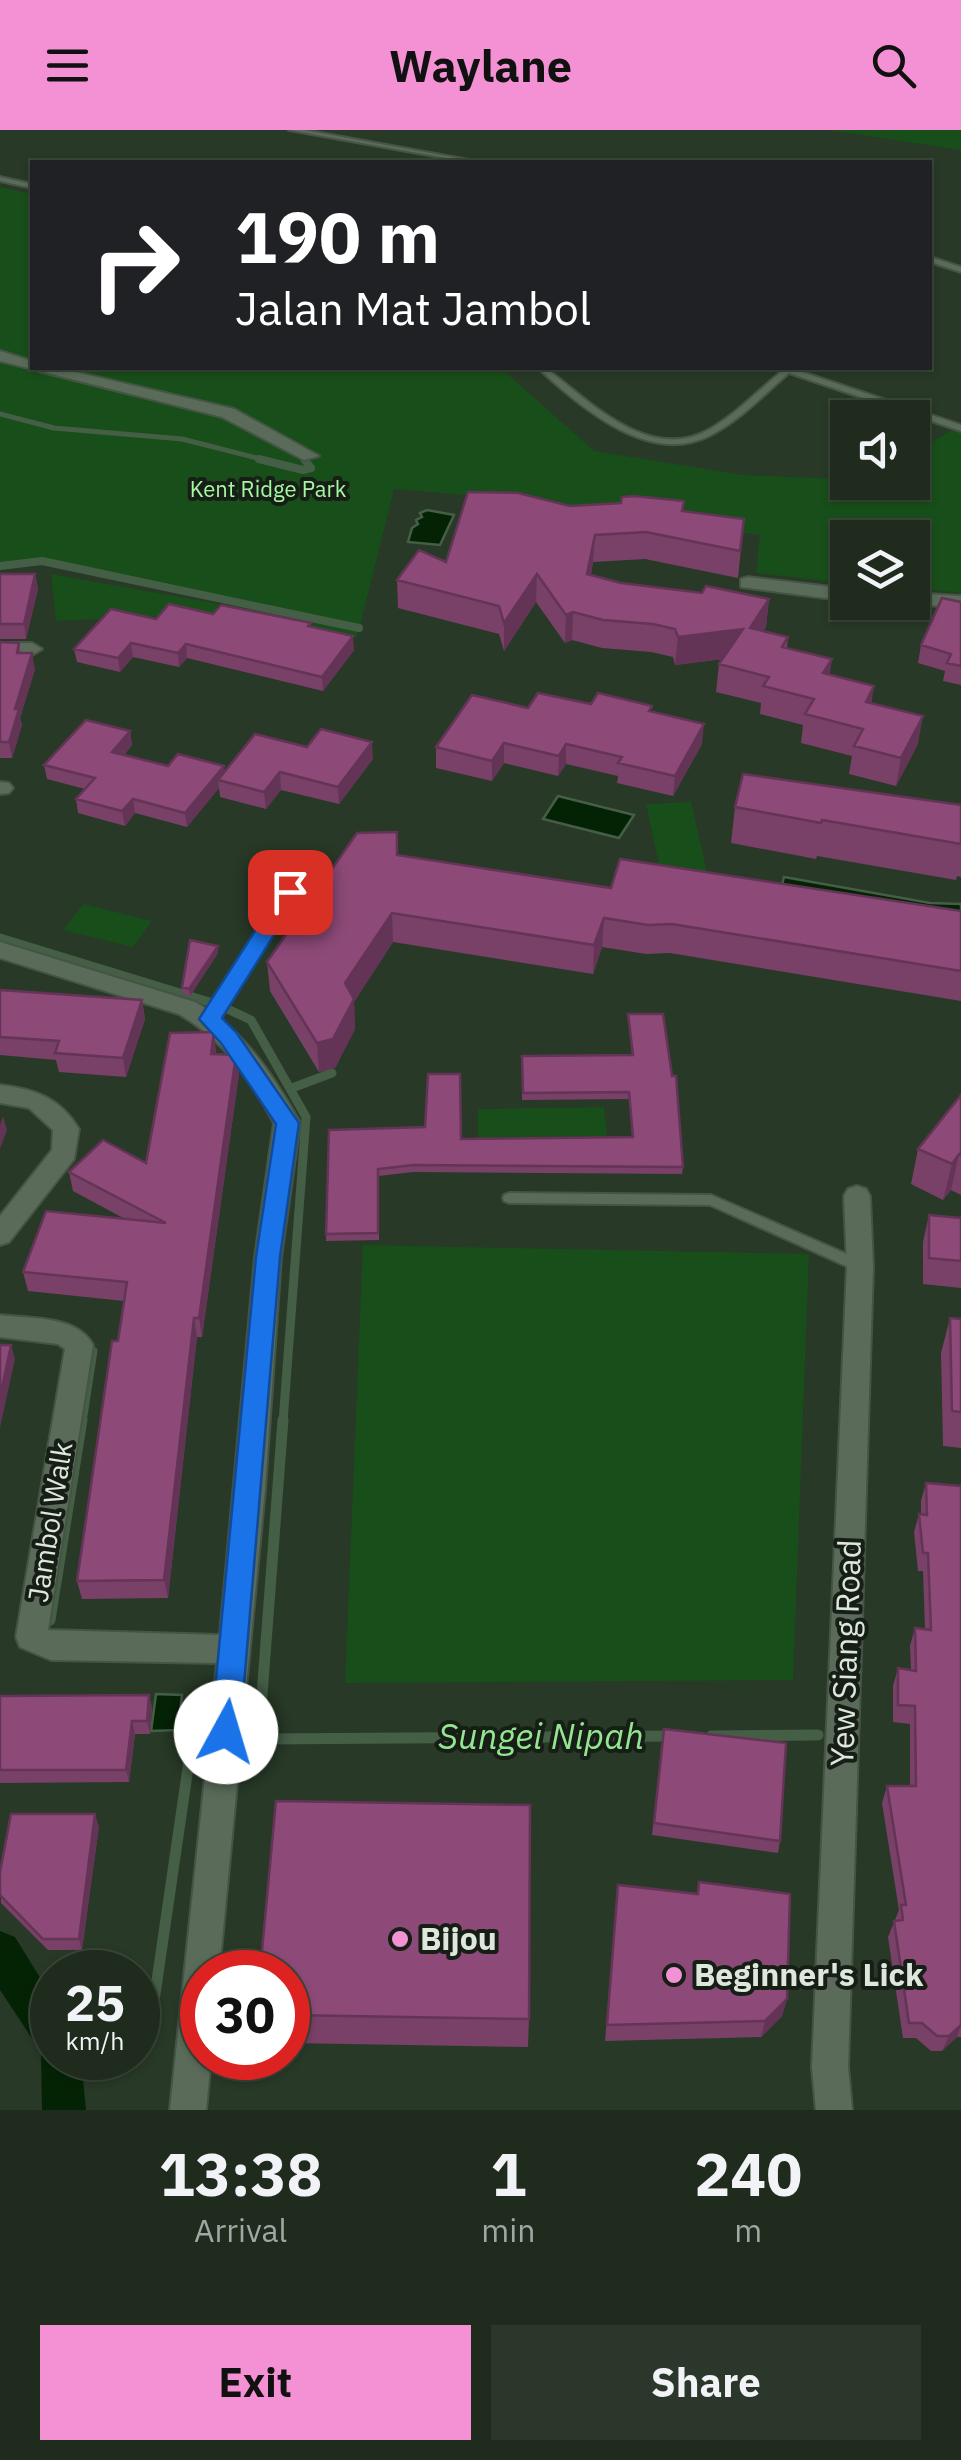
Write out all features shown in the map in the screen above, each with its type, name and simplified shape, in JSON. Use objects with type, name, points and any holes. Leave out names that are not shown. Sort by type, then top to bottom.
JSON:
[{"type":"street","points":[[0,356],[30,365]]},
{"type":"street","points":[[49,370],[228,413],[310,456]]},
{"type":"street","points":[[748,583],[830,593]]},
{"type":"street","points":[[930,600],[961,602]]},
{"type":"street","points":[[0,649],[32,650]]},
{"type":"street","points":[[0,950],[187,1008],[210,1019],[229,1037],[287,1123],[268,1257],[188,2110]]},
{"type":"street","points":[[0,1094],[34,1098],[50,1107],[66,1129],[64,1152],[0,1236]]},
{"type":"street","name":"Yew Siang Road","points":[[834,2110],[830,2068],[860,1266],[858,1196]]},
{"type":"street","name":"Jambol Walk","points":[[0,1326],[65,1334],[78,1345],[32,1637],[51,1646],[234,1649]]},
{"type":"lane","points":[[292,130],[465,160]]},
{"type":"lane","points":[[0,178],[30,186]]},
{"type":"lane","points":[[932,260],[961,270]]},
{"type":"lane","points":[[545,370],[624,429],[666,441],[706,435],[783,370]]},
{"type":"lane","points":[[787,370],[961,428]]},
{"type":"lane","points":[[210,1019],[290,892]]},
{"type":"lane","points":[[509,1198],[711,1200],[860,1266]]},
{"type":"green space","points":[[829,130],[961,130],[961,150]]},
{"type":"green space","name":"Kent Ridge Park","points":[[0,187],[30,194],[30,370],[503,370],[594,451],[742,475],[830,479],[830,500],[930,500],[930,443],[961,425],[961,593],[930,590],[930,520],[830,520],[830,582],[756,573],[760,535],[549,502],[394,489],[357,637],[203,598],[38,564],[0,568]]},
{"type":"green space","points":[[51,574],[219,604],[209,621],[164,616],[56,621]]},
{"type":"green space","points":[[691,802],[707,872],[661,874],[646,804]]},
{"type":"green space","points":[[83,904],[152,921],[133,947],[63,930]]},
{"type":"green space","points":[[604,1107],[607,1136],[478,1138],[478,1109]]},
{"type":"green space","points":[[363,1245],[809,1254],[793,1680],[345,1683]]},
{"type":"shaded area","points":[[427,510],[454,515],[440,545],[408,542],[412,528],[418,524],[416,520],[422,517],[420,513]]},
{"type":"shaded area","points":[[558,796],[634,815],[619,838],[543,819]]},
{"type":"shaded area","points":[[784,877],[930,903],[961,904],[961,920],[780,893]]},
{"type":"shaded area","points":[[156,1694],[182,1695],[178,1730],[151,1731]]},
{"type":"building","points":[[468,492],[518,493],[570,506],[621,503],[622,497],[634,496],[684,501],[682,511],[744,519],[740,551],[646,532],[595,535],[587,574],[621,583],[702,593],[706,586],[769,599],[750,628],[788,637],[782,647],[832,659],[823,673],[874,686],[866,702],[923,716],[901,758],[854,746],[863,729],[805,714],[814,699],[763,686],[769,677],[719,664],[743,629],[678,637],[675,629],[653,624],[603,620],[573,612],[566,615],[537,574],[504,623],[499,606],[397,580],[419,550],[446,562]]},
{"type":"building","points":[[0,574],[35,574],[24,624],[0,624]]},
{"type":"building","points":[[942,598],[961,602],[961,666],[947,663],[951,654],[921,645]]},
{"type":"building","points":[[169,604],[213,614],[221,605],[311,623],[308,626],[353,636],[322,677],[186,644],[178,653],[131,643],[118,658],[74,649],[111,609],[156,619]]},
{"type":"building","points":[[0,642],[19,643],[17,653],[32,653],[9,742],[0,742]]},
{"type":"building","points":[[538,693],[591,704],[598,693],[704,724],[675,776],[618,763],[622,757],[566,744],[559,756],[504,743],[492,761],[436,747],[472,695],[528,708]]},
{"type":"building","points":[[86,720],[130,731],[112,752],[168,766],[178,754],[224,766],[185,813],[133,799],[122,811],[76,799],[95,778],[44,765]]},
{"type":"building","points":[[321,729],[372,742],[338,787],[280,772],[264,792],[218,780],[255,734],[307,747]]},
{"type":"building","points":[[743,774],[961,805],[961,844],[735,807]]},
{"type":"building","points":[[397,832],[397,855],[611,888],[620,859],[961,911],[961,971],[672,924],[648,925],[604,918],[594,945],[392,913],[345,983],[354,999],[333,1039],[317,1043],[267,962],[357,833]]},
{"type":"building","points":[[190,940],[218,946],[189,989],[182,987]]},
{"type":"building","points":[[0,990],[142,1000],[123,1058],[55,1053],[59,1041],[0,1037]]},
{"type":"building","points":[[628,1014],[663,1014],[672,1076],[676,1076],[683,1167],[413,1165],[378,1169],[378,1233],[326,1234],[329,1130],[425,1127],[428,1074],[460,1074],[461,1139],[633,1137],[629,1092],[523,1093],[522,1056],[633,1055]]},
{"type":"building","points":[[214,1032],[211,1054],[236,1055],[199,1318],[194,1318],[164,1580],[77,1581],[112,1341],[118,1341],[127,1282],[23,1272],[46,1211],[166,1223],[69,1172],[103,1140],[146,1163],[170,1033]]},
{"type":"building","points":[[961,1095],[961,1155],[952,1164],[918,1149]]},
{"type":"building","points":[[929,1215],[961,1218],[961,1261],[929,1258]]},
{"type":"building","points":[[950,1318],[961,1319],[961,1412],[952,1411]]},
{"type":"building","points":[[0,1345],[11,1345],[0,1397]]},
{"type":"building","points":[[926,1483],[961,1486],[961,2025],[949,2036],[937,2036],[922,2023],[909,2023],[894,1921],[903,1920],[901,1905],[906,1905],[887,1786],[916,1786],[915,1706],[898,1705],[898,1668],[916,1671],[915,1628],[931,1630],[928,1553],[923,1553],[919,1514],[927,1515]]},
{"type":"building","points":[[149,1695],[147,1721],[132,1721],[126,1770],[0,1770],[0,1696]]},
{"type":"building","points":[[664,1729],[786,1743],[780,1841],[654,1823]]},
{"type":"building","name":"Bijou","points":[[276,1801],[530,1805],[529,2019],[310,2015],[310,1950],[262,1950]]},
{"type":"building","points":[[11,1814],[95,1814],[79,1939],[43,1939],[0,1895],[0,1872]]},
{"type":"building","points":[[699,1882],[790,1894],[787,1999],[765,2021],[607,2025],[618,1885],[698,1894]]},
{"type":"waterway","points":[[41,371],[133,394]]},
{"type":"waterway","points":[[0,414],[54,428],[182,439],[269,461]]},
{"type":"waterway","points":[[301,455],[306,461]]},
{"type":"waterway","points":[[259,459],[303,470],[311,468],[304,459]]},
{"type":"waterway","points":[[0,566],[42,561],[359,628]]},
{"type":"waterway","points":[[0,938],[219,1005],[251,1020],[306,1117],[283,1422]]},
{"type":"waterway","points":[[292,1088],[332,1073]]},
{"type":"waterway","points":[[82,1422],[93,1351]]},
{"type":"waterway","points":[[50,1620],[82,1420]]},
{"type":"waterway","points":[[260,1721],[283,1420]]},
{"type":"waterway","name":"Sungei Nipah","points":[[711,1736],[818,1735]]},
{"type":"waterway","name":"Sungei Nipah","points":[[263,1739],[675,1736]]},
{"type":"waterway","name":"Sungei Nipah","points":[[160,1960],[190,1754],[205,1744]]},
{"type":"waterway","name":"Sungei Nipah","points":[[0,1952],[30,2000]]},
{"type":"waterway","name":"Sungei Nipah","points":[[62,2080],[64,2110]]},
{"type":"place","name":"Bijou","points":[[400,1939]]},
{"type":"place","name":"Beginner's Lick","points":[[674,1975]]},
{"type":"route","points":[[226,1732],[268,1257],[287,1123],[229,1037],[210,1019],[290,892]]}]
